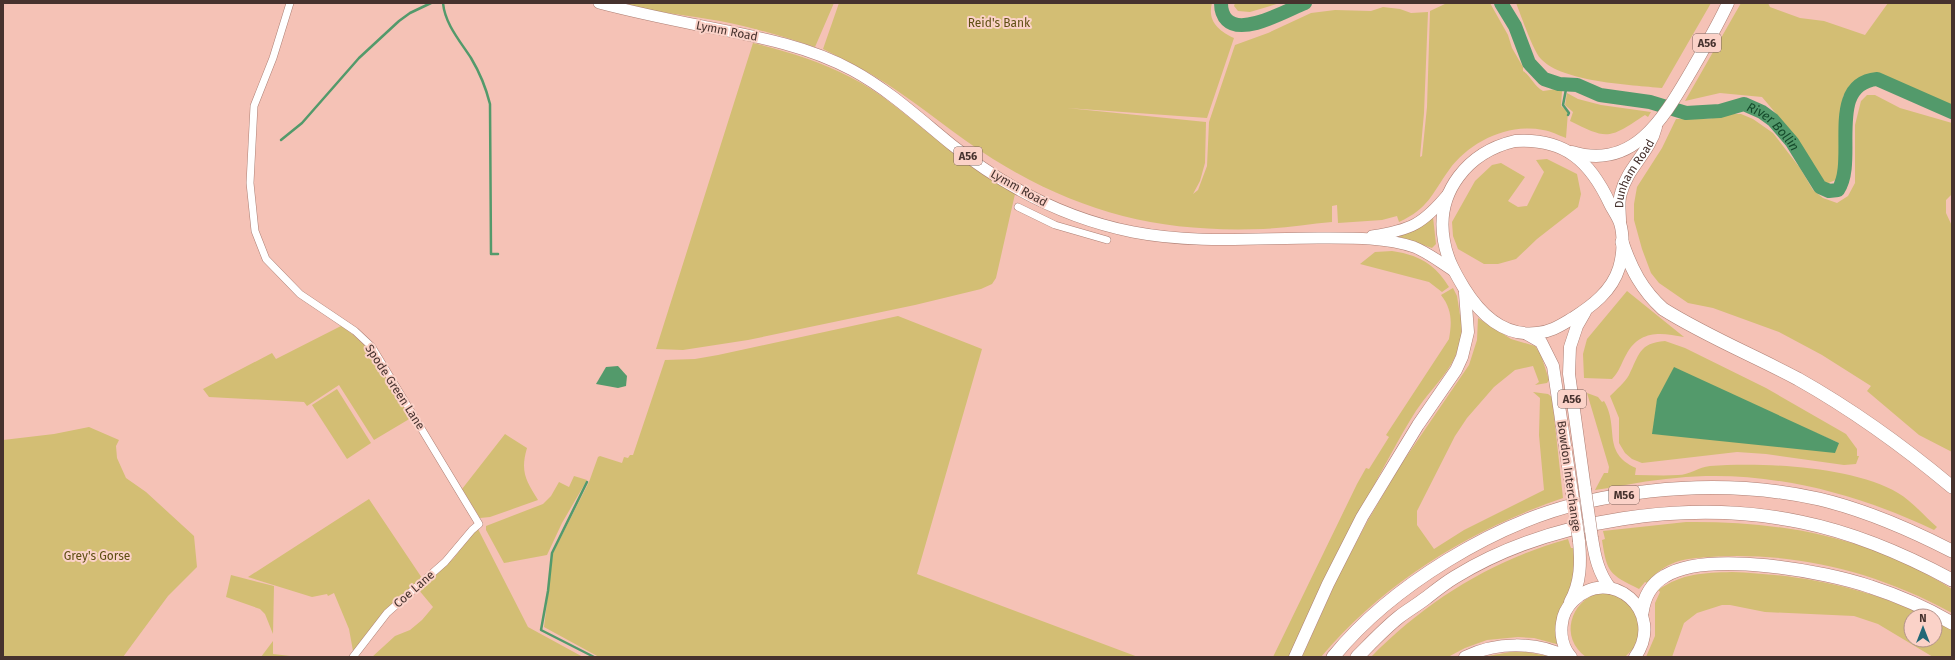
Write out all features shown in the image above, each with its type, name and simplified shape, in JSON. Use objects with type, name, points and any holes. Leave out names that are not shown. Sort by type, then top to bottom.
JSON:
[{"type":"highway","name":"Dunham Road","points":[[1564,150],[1581,155],[1604,156],[1629,148],[1657,125],[1679,91],[1728,3]]},
{"type":"highway","name":"Dunham Road","points":[[1620,223],[1620,196],[1622,188],[1628,175],[1654,138],[1657,125]]},
{"type":"highway","name":"A56","points":[[1526,140],[1552,145],[1564,150],[1581,160],[1592,171],[1620,223],[1622,242],[1621,258],[1616,276],[1602,295],[1585,312],[1553,330],[1535,334],[1505,328],[1485,316],[1465,290],[1454,270],[1446,250],[1443,231],[1443,214],[1450,192],[1465,168],[1482,153],[1493,148],[1515,141],[1526,140]]},
{"type":"highway","points":[[1622,242],[1635,277],[1663,310],[1797,379],[1862,417],[1906,449],[1952,487]]},
{"type":"highway","points":[[1295,657],[1331,578],[1362,517],[1418,425],[1456,370],[1462,357],[1468,332],[1465,290]]},
{"type":"highway","name":"Bowdon Interchange","points":[[1585,312],[1577,326],[1570,347],[1569,374],[1596,564],[1610,588]]},
{"type":"highway","name":"Bowdon Interchange","points":[[1524,333],[1540,341],[1545,348],[1553,366],[1579,541],[1579,576],[1573,597],[1568,606]]},
{"type":"highway","name":"M56","points":[[1333,657],[1384,606],[1412,584],[1444,563],[1513,526],[1584,502],[1691,487],[1726,487],[1788,494],[1848,507],[1888,520],[1952,551]]},
{"type":"highway","name":"M56","points":[[1357,657],[1400,616],[1454,577],[1489,558],[1521,545],[1555,534],[1588,526],[1633,519],[1669,515],[1720,514],[1745,515],[1800,522],[1864,539],[1898,552],[1952,580]]},
{"type":"highway","points":[[1642,613],[1644,602],[1651,588],[1664,576],[1674,571],[1702,566],[1742,565],[1803,570],[1849,580],[1884,592],[1952,622]]},
{"type":"highway","points":[[1568,606],[1586,592],[1595,589],[1610,588],[1625,594],[1632,599],[1639,606],[1645,625],[1645,637],[1641,648],[1635,657]]},
{"type":"highway","name":"A56","points":[[1568,606],[1562,618],[1561,630],[1562,642],[1571,657]]},
{"type":"highway","points":[[1465,657],[1485,650],[1517,645],[1548,650],[1566,657]]},
{"type":"main road","name":"Lymm Road","points":[[598,3],[775,41],[836,62],[853,71],[896,99],[952,144],[1001,180],[1048,204],[1103,224],[1157,236],[1208,240],[1357,238],[1398,232],[1415,225],[1427,216],[1450,192]]},
{"type":"main road","name":"Lymm Road","points":[[1357,238],[1396,243],[1416,248],[1454,270]]},
{"type":"street","name":"Spode Green Lane","points":[[290,3],[273,58],[254,106],[250,183],[255,230],[266,259],[300,294],[355,331],[372,347],[479,524]]},
{"type":"street","points":[[1018,207],[1056,225],[1107,240]]},
{"type":"street","name":"Coe Lane","points":[[353,657],[387,613],[445,562],[472,530],[479,524]]},
{"type":"green space","points":[[623,3],[834,3],[815,47],[768,32],[732,23],[659,12]]},
{"type":"green space","name":"Reid's Bank","points":[[839,3],[1212,3],[1211,15],[1216,25],[1219,29],[1234,38],[1207,118],[1067,108],[1206,122],[1205,163],[1200,181],[1193,194],[1198,190],[1207,166],[1209,122],[1235,45],[1268,33],[1311,13],[1335,10],[1371,11],[1383,7],[1400,9],[1411,13],[1428,12],[1424,113],[1420,157],[1422,156],[1427,107],[1430,11],[1447,3],[1490,3],[1508,35],[1512,48],[1523,67],[1523,71],[1543,91],[1557,89],[1562,91],[1561,106],[1568,112],[1566,138],[1549,131],[1516,129],[1503,132],[1478,143],[1457,160],[1423,206],[1409,217],[1399,222],[1397,216],[1382,220],[1338,223],[1337,205],[1332,206],[1332,222],[1280,228],[1225,229],[1155,223],[1122,216],[1090,206],[1025,178],[979,150],[887,84],[864,70],[823,49]]},
{"type":"green space","points":[[1235,3],[1280,3],[1250,12],[1238,11],[1234,6]]},
{"type":"green space","points":[[1516,3],[1711,3],[1662,88],[1598,81],[1565,73],[1551,67],[1538,55]]},
{"type":"green space","points":[[1741,3],[1768,3],[1770,7],[1800,18],[1824,21],[1865,35],[1888,3],[1952,3],[1952,113],[1905,88],[1870,76],[1843,96],[1838,179],[1826,184],[1789,129],[1762,97],[1720,93],[1685,101]]},
{"type":"green space","points":[[753,43],[814,61],[862,83],[965,161],[1015,194],[996,278],[992,284],[981,289],[915,305],[748,340],[683,350],[656,349]]},
{"type":"green space","points":[[1567,93],[1578,99],[1601,105],[1651,112],[1648,117],[1645,115],[1623,129],[1608,134],[1601,134],[1570,121],[1573,112],[1565,105]]},
{"type":"green space","points":[[1867,95],[1875,95],[1900,108],[1952,123],[1952,194],[1946,200],[1946,213],[1952,226],[1952,452],[1919,435],[1867,391],[1871,386],[1822,355],[1779,332],[1713,308],[1688,303],[1659,283],[1651,273],[1642,249],[1634,220],[1634,204],[1637,187],[1662,148],[1676,119],[1708,119],[1733,114],[1741,114],[1753,119],[1773,133],[1800,168],[1813,190],[1823,198],[1837,203],[1848,196],[1855,183],[1855,125],[1861,101]]},
{"type":"green space","points":[[1547,159],[1577,174],[1581,194],[1578,207],[1537,239],[1516,259],[1498,264],[1484,264],[1458,249],[1453,236],[1452,222],[1475,181],[1492,165],[1501,163],[1525,177],[1508,201],[1518,207],[1527,206],[1544,172],[1536,160]]},
{"type":"green space","points":[[1433,217],[1436,244],[1432,248],[1397,236]]},
{"type":"green space","points":[[1392,251],[1410,255],[1425,262],[1438,272],[1449,287],[1442,292],[1429,282],[1360,264],[1375,252]]},
{"type":"green space","points":[[1453,288],[1457,296],[1460,315],[1462,315],[1462,328],[1459,345],[1452,363],[1416,411],[1397,443],[1341,549],[1289,657],[1273,657],[1357,484],[1366,468],[1369,469],[1389,437],[1386,435],[1449,339],[1451,327],[1450,316],[1445,300],[1441,295]]},
{"type":"green space","points":[[1627,291],[1684,337],[1659,334],[1644,337],[1631,347],[1612,379],[1584,378],[1583,354],[1587,339]]},
{"type":"green space","points":[[898,316],[982,349],[917,574],[1138,657],[599,657],[544,627],[553,553],[589,482],[598,457],[600,456],[622,463],[624,457],[628,458],[630,455],[633,455],[665,360],[695,359],[718,355]]},
{"type":"green space","points":[[1478,318],[1511,339],[1535,346],[1541,355],[1549,380],[1547,383],[1535,385],[1539,382],[1533,366],[1515,370],[1494,387],[1467,418],[1455,436],[1417,511],[1417,525],[1434,549],[1464,530],[1544,490],[1539,435],[1540,398],[1533,392],[1548,394],[1552,397],[1563,498],[1529,511],[1462,542],[1401,582],[1346,630],[1321,657],[1302,657],[1338,577],[1367,522],[1400,466],[1469,365],[1477,340]]},
{"type":"green space","points":[[341,326],[354,335],[374,356],[382,367],[411,418],[374,440],[339,385],[307,406],[304,402],[209,397],[203,389],[272,353],[276,359]]},
{"type":"green space","points":[[1665,341],[1685,348],[1766,388],[1846,434],[1857,449],[1857,456],[1859,456],[1856,464],[1844,465],[1766,454],[1737,452],[1642,463],[1632,459],[1625,453],[1619,443],[1619,418],[1610,396],[1627,378],[1641,351],[1650,344]],"holes":[[[1800,426],[1839,443],[1652,434]]]},
{"type":"green space","points":[[337,389],[371,443],[347,459],[312,405]]},
{"type":"green space","points":[[1587,393],[1598,397],[1602,402],[1604,401],[1609,411],[1613,439],[1618,455],[1625,462],[1636,468],[1635,475],[1682,475],[1710,466],[1731,465],[1780,466],[1832,472],[1857,477],[1879,484],[1898,493],[1913,504],[1937,527],[1934,530],[1904,516],[1841,494],[1776,480],[1709,476],[1656,480],[1595,490],[1604,473],[1608,473],[1609,467]]},
{"type":"green space","name":"Grey's Gorse","points":[[89,427],[119,440],[116,446],[117,458],[126,478],[146,492],[194,536],[197,567],[168,596],[123,657],[3,657],[3,440],[54,434]]},
{"type":"green space","points":[[505,434],[527,448],[524,463],[525,476],[538,500],[490,517],[480,518],[462,489]]},
{"type":"green space","points":[[574,476],[587,480],[562,523],[547,555],[504,563],[486,530],[486,526],[543,504],[551,496],[559,482],[569,487]]},
{"type":"green space","points":[[369,499],[422,578],[375,623],[353,651],[349,629],[334,593],[328,596],[327,594],[312,597],[248,577]]},
{"type":"green space","points":[[1686,522],[1722,522],[1791,529],[1824,536],[1889,556],[1952,589],[1952,613],[1908,592],[1863,575],[1825,565],[1767,557],[1728,556],[1697,558],[1676,562],[1657,573],[1647,583],[1645,582],[1639,589],[1621,580],[1611,571],[1604,551],[1602,540],[1605,539],[1603,531]]},
{"type":"green space","points":[[478,529],[528,627],[583,657],[372,657],[395,636],[410,630],[422,620],[433,607],[418,589],[454,558],[470,536]]},
{"type":"green space","points":[[1568,539],[1571,548],[1573,548],[1575,564],[1560,645],[1534,638],[1518,637],[1487,640],[1465,648],[1448,657],[1371,657],[1414,618],[1462,585],[1513,558]]},
{"type":"green space","points":[[1732,572],[1807,579],[1878,597],[1907,608],[1903,608],[1903,639],[1878,624],[1854,616],[1765,612],[1730,605],[1722,605],[1697,613],[1684,623],[1672,657],[1646,657],[1655,636],[1655,603],[1660,592],[1658,590],[1676,580],[1702,574]]},
{"type":"green space","points":[[231,575],[274,586],[273,634],[265,614],[260,609],[226,597]]},
{"type":"green space","points":[[1599,593],[1617,595],[1635,610],[1640,633],[1633,649],[1625,657],[1586,657],[1578,649],[1573,640],[1571,631],[1575,612],[1589,597]]},
{"type":"green space","points":[[1943,625],[1952,630],[1952,657],[1933,657],[1918,648],[1943,648]]},
{"type":"green space","points":[[273,641],[273,654],[299,657],[261,657]]},
{"type":"green space","points":[[1510,652],[1526,652],[1553,657],[1483,657]]},
{"type":"shaded area","points":[[618,366],[627,376],[626,386],[618,388],[596,384],[606,367]]},
{"type":"shaded area","points":[[1674,367],[1839,443],[1835,453],[1652,434],[1657,399]]},
{"type":"waterway","points":[[281,140],[302,123],[359,58],[399,21],[410,13],[431,3]]},
{"type":"waterway","points":[[443,3],[444,11],[450,25],[471,58],[485,86],[490,104],[491,254],[498,254]]},
{"type":"waterway","name":"River Bollin","points":[[1221,3],[1222,12],[1227,20],[1234,24],[1243,25],[1277,16],[1305,3]]},
{"type":"waterway","name":"River Bollin","points":[[1501,3],[1515,26],[1529,63],[1544,79],[1559,84],[1577,85],[1600,95],[1650,102],[1686,113],[1720,111],[1744,104],[1762,112],[1773,120],[1792,142],[1820,187],[1829,191],[1838,190],[1843,177],[1847,109],[1852,94],[1861,84],[1877,79],[1952,112]]},
{"type":"waterway","points":[[1567,84],[1563,105],[1569,113],[1568,115]]},
{"type":"waterway","points":[[587,482],[552,553],[548,591],[541,630],[594,657]]}]
